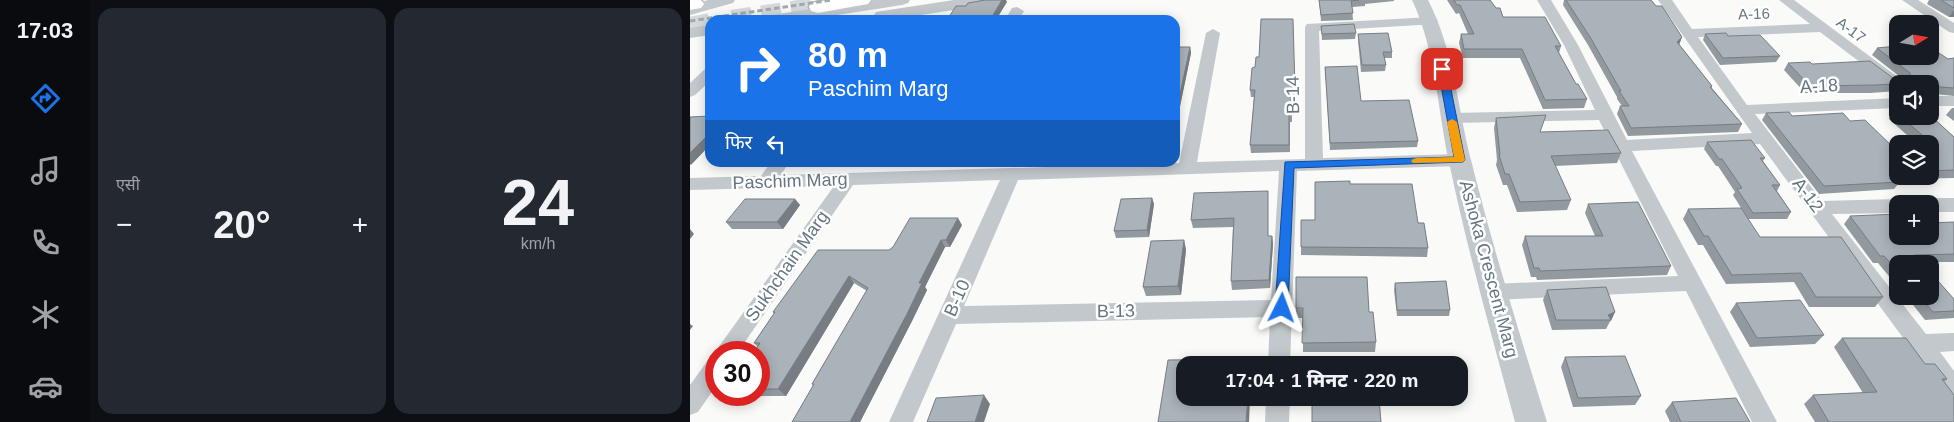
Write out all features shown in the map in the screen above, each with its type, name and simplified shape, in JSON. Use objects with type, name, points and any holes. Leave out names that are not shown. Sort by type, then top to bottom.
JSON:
[{"type":"main road","points":[[818,7],[862,0]]},
{"type":"street","points":[[691,6],[726,0]]},
{"type":"street","points":[[804,15],[902,0]]},
{"type":"street","points":[[892,15],[986,0]]},
{"type":"street","name":"Ashoka Crescent Marg","points":[[1420,0],[1431,22],[1440,53],[1460,160],[1493,292],[1531,422]]},
{"type":"street","points":[[1544,0],[1571,45],[1605,115],[1765,422]]},
{"type":"street","name":"A-12","points":[[1665,0],[1743,110],[1954,389]]},
{"type":"street","name":"A-17","points":[[1786,0],[1889,77]]},
{"type":"street","points":[[1909,0],[1954,29]]},
{"type":"street","name":"B-14","points":[[1314,163],[1312,26],[1431,22]]},
{"type":"street","name":"A-16","points":[[1688,33],[1821,28]]},
{"type":"street","points":[[690,29],[705,29]]},
{"type":"street","points":[[690,33],[705,30]]},
{"type":"street","points":[[1187,168],[1213,33]]},
{"type":"street","points":[[690,47],[705,45]]},
{"type":"street","points":[[690,92],[705,77]]},
{"type":"street","points":[[1939,101],[1954,101]]},
{"type":"street","name":"A-18","points":[[1743,110],[1889,103]]},
{"type":"street","points":[[1451,118],[1605,115]]},
{"type":"street","points":[[1622,146],[1765,138]]},
{"type":"street","name":"Paschim Marg","points":[[690,184],[848,180],[931,169],[1012,174],[1064,168],[1187,168],[1460,160]]},
{"type":"street","points":[[1279,356],[1288,164]]},
{"type":"street","points":[[766,182],[777,167]]},
{"type":"street","name":"B-10","points":[[902,422],[1012,174]]},
{"type":"street","name":"Sukhchain Marg","points":[[734,341],[848,180]]},
{"type":"street","points":[[1939,205],[1954,205]]},
{"type":"street","points":[[1817,208],[1889,206]]},
{"type":"street","points":[[1493,292],[1694,283]]},
{"type":"street","name":"B-13","points":[[950,315],[1282,308]]},
{"type":"street","points":[[1920,344],[1954,342]]},
{"type":"street","points":[[690,404],[705,383]]},
{"type":"street","points":[[1277,422],[1278,406]]},
{"type":"building","points":[[1002,0],[993,15],[950,15],[956,6],[966,6],[968,3]]},
{"type":"building","points":[[1319,0],[1359,0],[1351,1],[1353,13],[1321,15]]},
{"type":"building","points":[[1454,0],[1490,0],[1496,8],[1500,8],[1503,17],[1545,17],[1561,46],[1555,46],[1576,84],[1578,84],[1587,99],[1545,100],[1522,49],[1464,49],[1461,34],[1474,34],[1460,5],[1457,5]]},
{"type":"building","points":[[1566,0],[1651,0],[1656,6],[1662,6],[1682,37],[1677,42],[1712,86],[1710,87],[1742,124],[1631,128],[1620,106],[1629,106],[1590,37]]},
{"type":"building","points":[[1941,0],[1954,0],[1954,8]]},
{"type":"building","points":[[1261,19],[1293,19],[1295,89],[1291,89],[1289,145],[1250,145],[1255,90],[1250,90],[1252,68],[1255,67],[1256,57],[1259,57]]},
{"type":"building","points":[[1354,24],[1356,33],[1322,34],[1321,26]]},
{"type":"building","points":[[1388,33],[1392,52],[1383,52],[1386,65],[1362,65],[1358,34]]},
{"type":"building","points":[[1726,33],[1728,36],[1760,35],[1780,56],[1723,58],[1705,34]]},
{"type":"building","points":[[1180,47],[1190,47],[1180,94]]},
{"type":"building","points":[[1889,47],[1889,57],[1877,48]]},
{"type":"building","points":[[1939,53],[1948,59],[1954,58],[1954,88],[1939,86],[1939,75],[1910,75],[1899,65],[1939,65]]},
{"type":"building","points":[[1870,61],[1889,75],[1889,84],[1810,86],[1788,63],[1810,62],[1812,64]]},
{"type":"building","points":[[1357,66],[1361,101],[1409,100],[1418,141],[1330,143],[1325,67]]},
{"type":"building","points":[[1789,112],[1792,116],[1843,113],[1850,121],[1865,120],[1889,143],[1889,183],[1824,186],[1766,113]]},
{"type":"building","points":[[1546,115],[1540,132],[1608,130],[1621,153],[1551,156],[1571,200],[1520,202],[1509,174],[1505,174],[1499,155],[1496,118]]},
{"type":"building","points":[[705,116],[705,138],[690,153],[690,117]]},
{"type":"building","points":[[1939,123],[1954,137],[1954,170],[1939,171],[1939,135],[1922,135],[1910,125],[1939,125]]},
{"type":"building","points":[[1751,140],[1765,158],[1760,158],[1780,185],[1772,185],[1791,212],[1753,213],[1737,189],[1742,188],[1722,159],[1719,159],[1707,142]]},
{"type":"building","points":[[1350,181],[1350,184],[1412,184],[1418,223],[1424,223],[1428,248],[1301,247],[1301,220],[1315,220],[1315,182]]},
{"type":"building","points":[[1268,191],[1268,236],[1272,236],[1269,280],[1231,281],[1234,218],[1191,220],[1194,193]]},
{"type":"building","points":[[1152,198],[1147,230],[1114,231],[1121,199]]},
{"type":"building","points":[[745,199],[795,199],[777,222],[726,222]]},
{"type":"building","points":[[1638,202],[1671,266],[1540,271],[1539,268],[1534,268],[1525,236],[1603,236],[1588,204]]},
{"type":"building","points":[[1741,208],[1760,237],[1841,237],[1883,297],[1816,297],[1801,273],[1732,275],[1708,236],[1704,236],[1688,209]]},
{"type":"building","points":[[1889,214],[1889,245],[1939,245],[1939,223],[1954,222],[1954,254],[1889,255],[1889,261],[1884,256],[1880,256],[1850,216]]},
{"type":"building","points":[[910,218],[958,218],[946,240],[941,240],[919,283],[922,283],[907,314],[850,422],[792,422],[868,288],[849,276],[778,389],[770,389],[770,341],[755,341],[775,312],[773,312],[818,250],[889,250],[893,247]]},
{"type":"building","points":[[1184,240],[1178,286],[1143,287],[1151,241]]},
{"type":"building","points":[[1296,277],[1367,277],[1369,312],[1373,312],[1376,342],[1302,343],[1303,308],[1296,308]]},
{"type":"building","points":[[1446,281],[1450,310],[1397,310],[1395,283]]},
{"type":"building","points":[[1939,282],[1954,299],[1954,311],[1933,312],[1927,305],[1939,305]]},
{"type":"building","points":[[1606,287],[1615,312],[1608,315],[1611,320],[1556,320],[1547,290]]},
{"type":"building","points":[[1800,300],[1824,335],[1757,338],[1736,303]]},
{"type":"building","points":[[1842,338],[1906,338],[1925,364],[1935,364],[1947,379],[1942,379],[1954,395],[1954,422],[1829,422],[1813,395],[1877,392]]},
{"type":"building","points":[[1625,356],[1641,396],[1578,398],[1565,357]]},
{"type":"building","points":[[1168,360],[1176,360],[1176,406],[1247,406],[1246,422],[1158,422]]},
{"type":"building","points":[[984,395],[975,422],[927,422],[936,398]]},
{"type":"building","points":[[1736,398],[1750,422],[1681,422],[1672,402]]},
{"type":"building","points":[[1312,406],[1380,406],[1381,422],[1312,422]]},
{"type":"tunnel","points":[[765,15],[818,7]]},
{"type":"tunnel","points":[[690,27],[705,24]]},
{"type":"railway","points":[[730,15],[831,0]]},
{"type":"railway","points":[[690,21],[705,19]]},
{"type":"slow traffic","points":[[1417,161],[1460,160],[1452,122]]},
{"type":"route","points":[[1282,308],[1288,164],[1460,160],[1442,69]]}]
